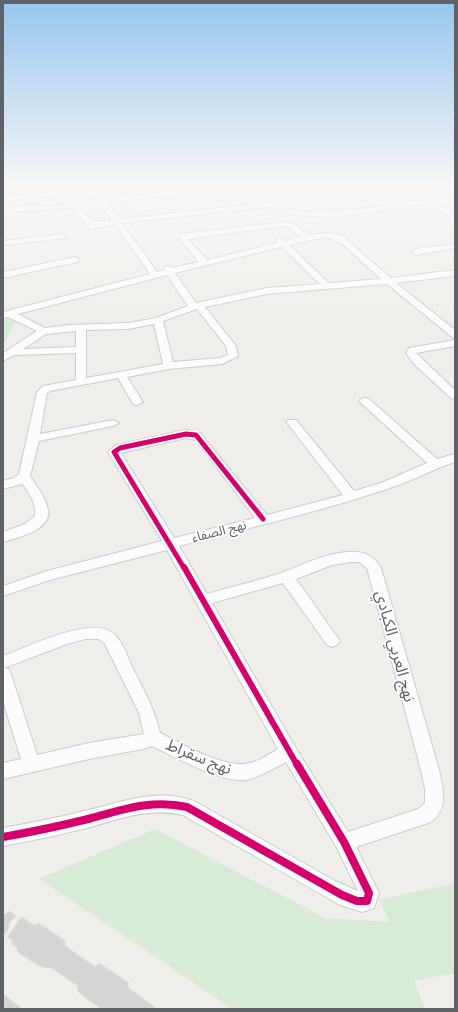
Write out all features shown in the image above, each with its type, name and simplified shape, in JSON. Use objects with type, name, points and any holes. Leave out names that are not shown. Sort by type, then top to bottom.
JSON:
[{"type":"street","points":[[126,232],[154,273]]},
{"type":"street","points":[[203,262],[187,244],[184,236],[215,232]]},
{"type":"street","points":[[302,232],[308,236]]},
{"type":"street","points":[[5,313],[154,273],[281,242],[308,236],[326,235],[338,237],[455,335]]},
{"type":"street","points":[[3,243],[63,236]]},
{"type":"street","points":[[281,242],[327,286]]},
{"type":"street","points":[[416,252],[455,246]]},
{"type":"street","points":[[3,275],[74,260]]},
{"type":"street","points":[[3,537],[31,528],[40,522],[43,516],[42,508],[25,478],[42,392],[47,388],[169,366],[222,361],[233,356],[231,346],[169,270]]},
{"type":"street","points":[[7,354],[44,331],[128,326],[158,320],[197,306],[267,291],[455,274]]},
{"type":"street","points":[[5,313],[44,331]]},
{"type":"street","points":[[158,320],[169,366]]},
{"type":"street","points":[[81,328],[81,382]]},
{"type":"street","points":[[455,343],[413,350],[411,353],[418,362],[455,396]]},
{"type":"street","points":[[7,354],[81,350]]},
{"type":"street","points":[[121,375],[137,402]]},
{"type":"street","points":[[365,401],[434,464]]},
{"type":"street","points":[[292,422],[351,496]]},
{"type":"street","points":[[33,439],[113,423]]},
{"type":"street","points":[[3,837],[60,826],[132,805],[162,802],[174,803],[193,810],[328,888],[348,897],[363,902],[366,901],[369,893],[344,842],[289,752],[170,543],[114,456],[114,452],[116,450],[186,434],[196,435],[210,449],[263,519]]},
{"type":"street","name":"نهج الصفاء","points":[[3,591],[47,576],[351,496],[413,475],[434,464],[455,458]]},
{"type":"street","points":[[3,485],[18,482],[25,478]]},
{"type":"street","name":"نهج العربي الكبادي","points":[[202,601],[286,576],[339,558],[364,558],[370,562],[377,576],[391,634],[430,770],[435,797],[434,808],[431,812],[397,825],[344,842]]},
{"type":"street","points":[[286,576],[332,641]]},
{"type":"street","points":[[3,662],[78,635],[95,632],[107,636],[111,640],[147,713],[153,738],[133,745],[89,752],[3,771]]},
{"type":"street","points":[[3,674],[31,764]]},
{"type":"street","name":"نهج سقراط","points":[[153,738],[204,761],[240,772],[253,770],[289,752]]},
{"type":"green space","points":[[3,319],[16,320],[3,347]]},
{"type":"green space","points":[[155,829],[325,918],[389,922],[380,900],[455,883],[455,973],[414,981],[425,1009],[233,1009],[39,879]]},
{"type":"building","points":[[9,911],[16,916],[9,923],[8,930],[3,936],[3,914],[5,915]]},
{"type":"building","points":[[22,917],[35,926],[38,923],[66,941],[64,945],[95,967],[99,963],[129,983],[127,987],[157,1009],[102,1009],[83,996],[78,991],[78,986],[50,967],[47,968],[37,965],[18,952],[17,948],[12,944],[12,940],[7,937]]},
{"type":"building","points":[[3,994],[20,1007],[20,1009],[3,1009]]},
{"type":"cycle path","points":[[3,837],[67,824],[125,808],[161,803],[174,804],[187,807],[328,888],[352,900],[362,902],[367,901],[369,893],[344,842],[289,752],[170,543],[114,452],[120,448],[186,434],[196,435],[200,438],[263,519]]}]
